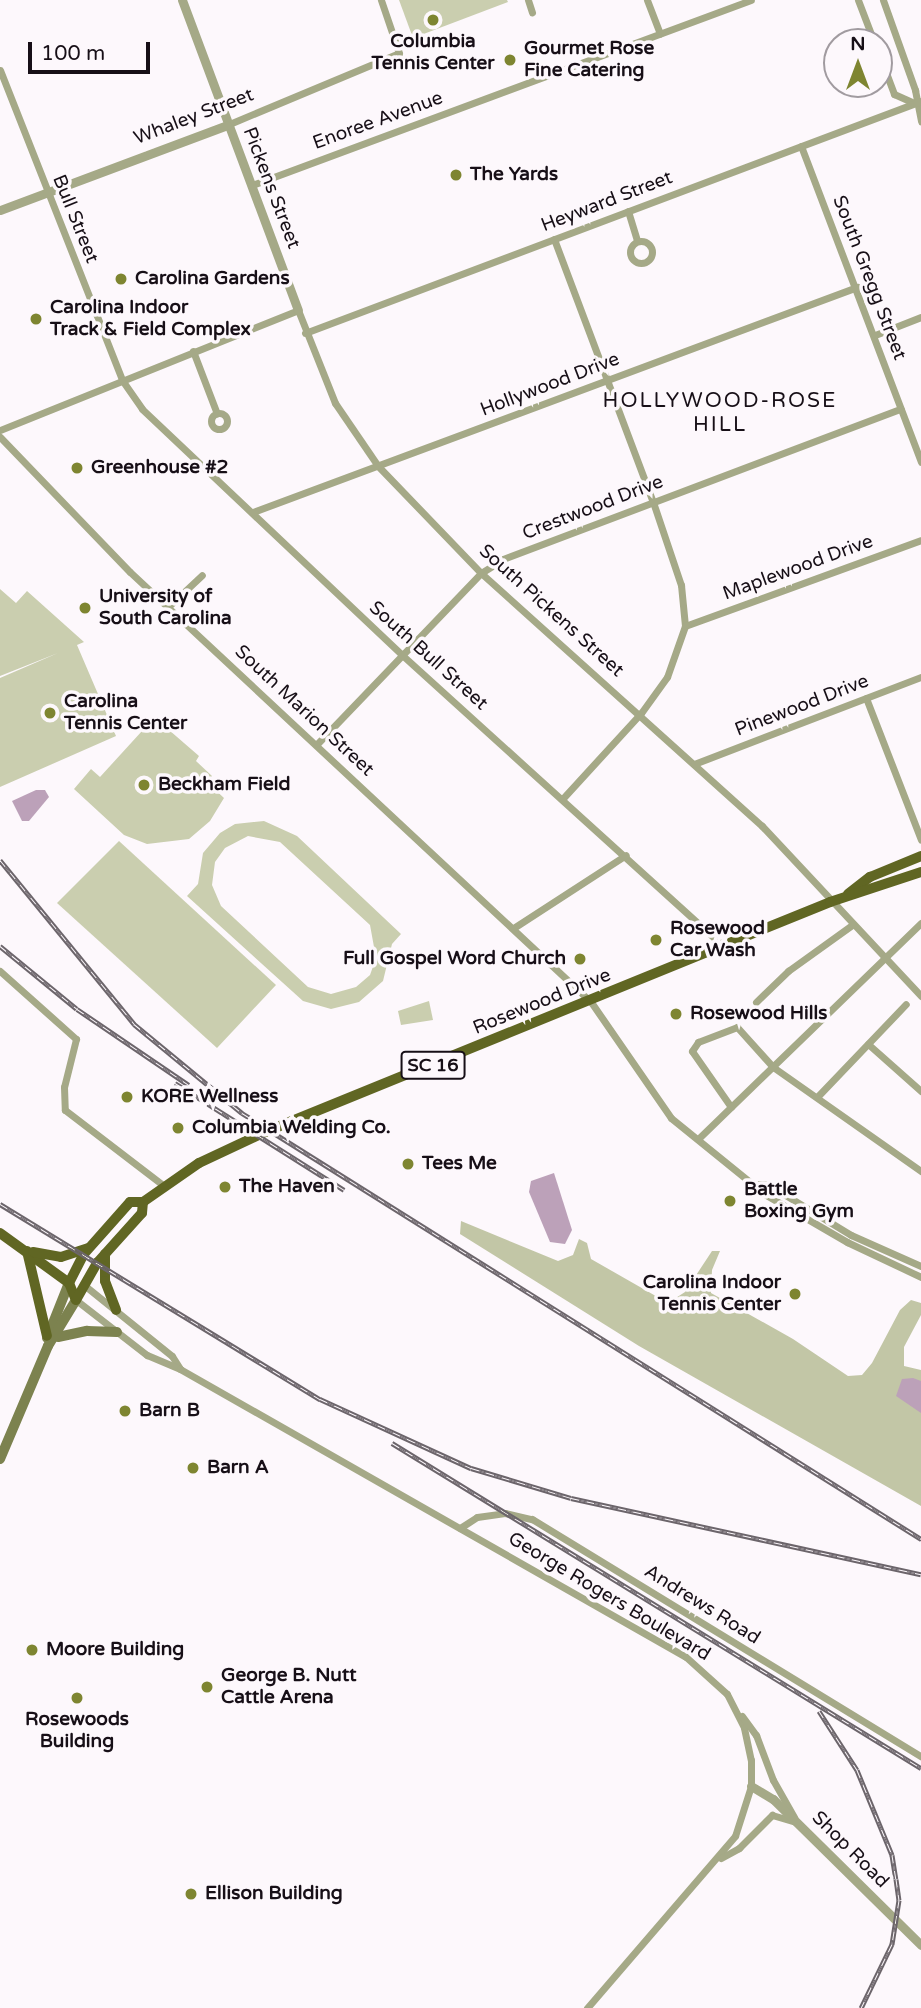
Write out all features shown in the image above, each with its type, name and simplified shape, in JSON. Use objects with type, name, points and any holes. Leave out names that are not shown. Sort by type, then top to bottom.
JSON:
[{"type":"main road","name":"Rosewood Drive","points":[[0,1459],[51,1340],[69,1283],[90,1247],[130,1202],[143,1202],[164,1186],[265,1132],[591,1002],[830,902],[846,895],[870,877],[921,856]]},
{"type":"main road","name":"Rosewood Drive","points":[[846,895],[877,890],[921,872]]},
{"type":"main road","name":"Rosewood Drive","points":[[51,1340],[105,1254],[142,1213],[143,1202]]},
{"type":"main road","points":[[0,1233],[69,1283],[84,1285]]},
{"type":"main road","points":[[27,1251],[61,1257],[90,1247]]},
{"type":"main road","points":[[27,1251],[51,1340],[87,1331],[117,1332]]},
{"type":"main road","points":[[105,1254],[105,1281],[116,1310]]},
{"type":"main road","points":[[69,1283],[76,1300]]},
{"type":"street","name":"Pickens Street","points":[[182,0],[299,310]]},
{"type":"street","name":"Whaley Street","points":[[0,210],[227,125],[399,53],[381,0]]},
{"type":"street","points":[[528,0],[532,12]]},
{"type":"street","points":[[647,0],[660,34]]},
{"type":"street","name":"Enoree Avenue","points":[[252,185],[751,0]]},
{"type":"street","points":[[858,0],[869,28]]},
{"type":"street","points":[[883,0],[915,90],[921,121]]},
{"type":"street","name":"Bull Street","points":[[0,70],[122,380]]},
{"type":"street","points":[[893,91],[918,102]]},
{"type":"street","name":"Heyward Street","points":[[305,333],[918,102]]},
{"type":"street","name":"South Gregg Street","points":[[801,146],[857,287],[921,462]]},
{"type":"street","points":[[628,211],[637,241]]},
{"type":"street","points":[[554,239],[653,502],[681,585],[685,626],[667,677],[641,713],[563,798]]},
{"type":"street","name":"Hollywood Drive","points":[[253,512],[857,287]]},
{"type":"street","points":[[0,430],[299,310]]},
{"type":"street","name":"South Pickens Street","points":[[299,310],[305,333],[335,402],[378,466],[481,573],[641,713],[762,826],[830,902]]},
{"type":"street","points":[[874,335],[921,317]]},
{"type":"street","points":[[193,351],[217,414]]},
{"type":"street","name":"South Bull Street","points":[[122,380],[142,410],[401,654],[626,855],[723,946]]},
{"type":"street","name":"Crestwood Drive","points":[[317,743],[481,573],[503,559],[901,409]]},
{"type":"street","name":"South Marion Street","points":[[0,437],[62,505],[515,927],[591,1002],[671,1118],[758,1184]]},
{"type":"street","name":"Maplewood Drive","points":[[685,626],[921,540]]},
{"type":"street","points":[[169,606],[202,575]]},
{"type":"street","name":"Pinewood Drive","points":[[694,764],[921,677]]},
{"type":"street","points":[[866,698],[921,840]]},
{"type":"street","points":[[515,927],[626,855]]},
{"type":"street","points":[[830,902],[921,996]]},
{"type":"street","points":[[699,1138],[921,923]]},
{"type":"street","points":[[756,1002],[788,971],[852,925]]},
{"type":"street","points":[[0,971],[76,1039],[64,1087],[65,1110],[164,1186]]},
{"type":"street","points":[[818,1096],[906,1004]]},
{"type":"street","points":[[731,1107],[692,1057],[698,1042],[737,1027],[773,1067],[818,1096],[921,1171]]},
{"type":"street","points":[[868,1044],[921,1091]]},
{"type":"street","points":[[758,1184],[769,1185],[851,1235],[921,1266]]},
{"type":"street","points":[[758,1184],[766,1195],[847,1242],[921,1277]]},
{"type":"street","name":"George Rogers Boulevard","points":[[84,1285],[172,1356],[180,1368]]},
{"type":"street","name":"George Rogers Boulevard","points":[[76,1300],[147,1355],[180,1368],[686,1657],[714,1679],[731,1702],[749,1745],[751,1786],[735,1836],[587,2008]]},
{"type":"street","name":"Andrews Road","points":[[460,1528],[477,1517],[505,1513],[532,1519],[921,1756]]},
{"type":"street","points":[[731,1702],[757,1735],[773,1780],[798,1824]]},
{"type":"street","name":"Shop Road","points":[[751,1786],[760,1788],[921,1945]]},
{"type":"street","points":[[717,1860],[739,1848],[772,1815],[798,1824]]},
{"type":"green space","name":"Columbia Tennis Center","points":[[399,0],[507,0],[508,2],[413,38]]},
{"type":"green space","points":[[0,589],[16,603],[27,591],[84,642],[77,645],[116,736],[0,787],[0,678],[58,653],[0,676]]},
{"type":"green space","name":"Beckham Field","points":[[169,730],[199,756],[196,761],[212,776],[208,783],[224,798],[210,821],[189,839],[147,844],[124,835],[74,789],[91,769],[100,777],[142,731]]},
{"type":"green space","points":[[264,821],[297,836],[401,934],[392,944],[383,981],[359,1002],[331,1009],[303,1001],[187,896],[198,884],[203,853],[220,833],[235,824]],"holes":[[[248,836],[280,842],[370,925],[376,958],[370,975],[356,987],[331,994],[308,987],[221,906],[212,885],[215,862],[225,848]]]},
{"type":"green space","points":[[119,841],[276,985],[217,1048],[57,903]]},
{"type":"green space","points":[[429,1001],[433,1020],[401,1025],[398,1011]]},
{"type":"green space","points":[[461,1221],[558,1261],[573,1255],[579,1239],[587,1243],[591,1259],[668,1303],[685,1292],[712,1251],[720,1251],[712,1270],[711,1293],[793,1339],[848,1376],[862,1375],[872,1363],[900,1310],[911,1300],[921,1303],[921,1315],[904,1347],[904,1366],[921,1370],[921,1506],[639,1346],[460,1234]]},
{"type":"shaded area","points":[[36,790],[45,790],[49,797],[29,821],[22,821],[12,801]]},
{"type":"shaded area","points":[[554,1173],[572,1230],[565,1244],[550,1242],[529,1192],[531,1181]]},
{"type":"shaded area","points":[[913,1378],[921,1381],[921,1413],[896,1396],[902,1379]]},
{"type":"railway","points":[[0,860],[134,1024],[242,1113],[921,1539]]},
{"type":"railway","points":[[0,946],[77,1009],[189,1085]]},
{"type":"railway","points":[[175,1083],[344,1190]]},
{"type":"railway","points":[[0,1204],[320,1399],[471,1468],[571,1498],[921,1574]]},
{"type":"railway","points":[[392,1443],[921,1768]]},
{"type":"railway","points":[[819,1711],[857,1770],[892,1855],[899,1900],[892,1944],[861,2008]]},
{"type":"place","name":"Columbia Tennis Center","points":[[433,20]]},
{"type":"place","name":"Gourmet Rose Fine Catering","points":[[510,60]]},
{"type":"place","name":"The Yards","points":[[456,175]]},
{"type":"place","name":"Carolina Gardens","points":[[121,279]]},
{"type":"place","name":"Carolina Indoor Track & Field Complex","points":[[36,319]]},
{"type":"place","name":"Greenhouse #2","points":[[77,468]]},
{"type":"place","name":"University of South Carolina","points":[[85,608]]},
{"type":"place","name":"Carolina Tennis Center","points":[[50,713]]},
{"type":"place","name":"Beckham Field","points":[[144,785]]},
{"type":"place","name":"Rosewood Car Wash","points":[[656,940]]},
{"type":"place","name":"Full Gospel Word Church","points":[[580,959]]},
{"type":"place","name":"Rosewood Hills","points":[[676,1014]]},
{"type":"place","name":"KORE Wellness","points":[[127,1097]]},
{"type":"place","name":"Columbia Welding Co.","points":[[178,1128]]},
{"type":"place","name":"Tees Me","points":[[408,1164]]},
{"type":"place","name":"The Haven","points":[[225,1187]]},
{"type":"place","name":"Battle Boxing Gym","points":[[730,1201]]},
{"type":"place","name":"Carolina Indoor Tennis Center","points":[[795,1294]]},
{"type":"place","name":"Barn B","points":[[125,1411]]},
{"type":"place","name":"Barn A","points":[[193,1468]]},
{"type":"place","name":"Moore Building","points":[[32,1650]]},
{"type":"place","name":"George B. Nutt Cattle Arena","points":[[207,1687]]},
{"type":"place","name":"Rosewoods Building","points":[[77,1698]]},
{"type":"place","name":"Ellison Building","points":[[191,1894]]},
{"type":"district","name":"HOLLYWOOD-ROSE HILL","points":[[720,413]]}]
